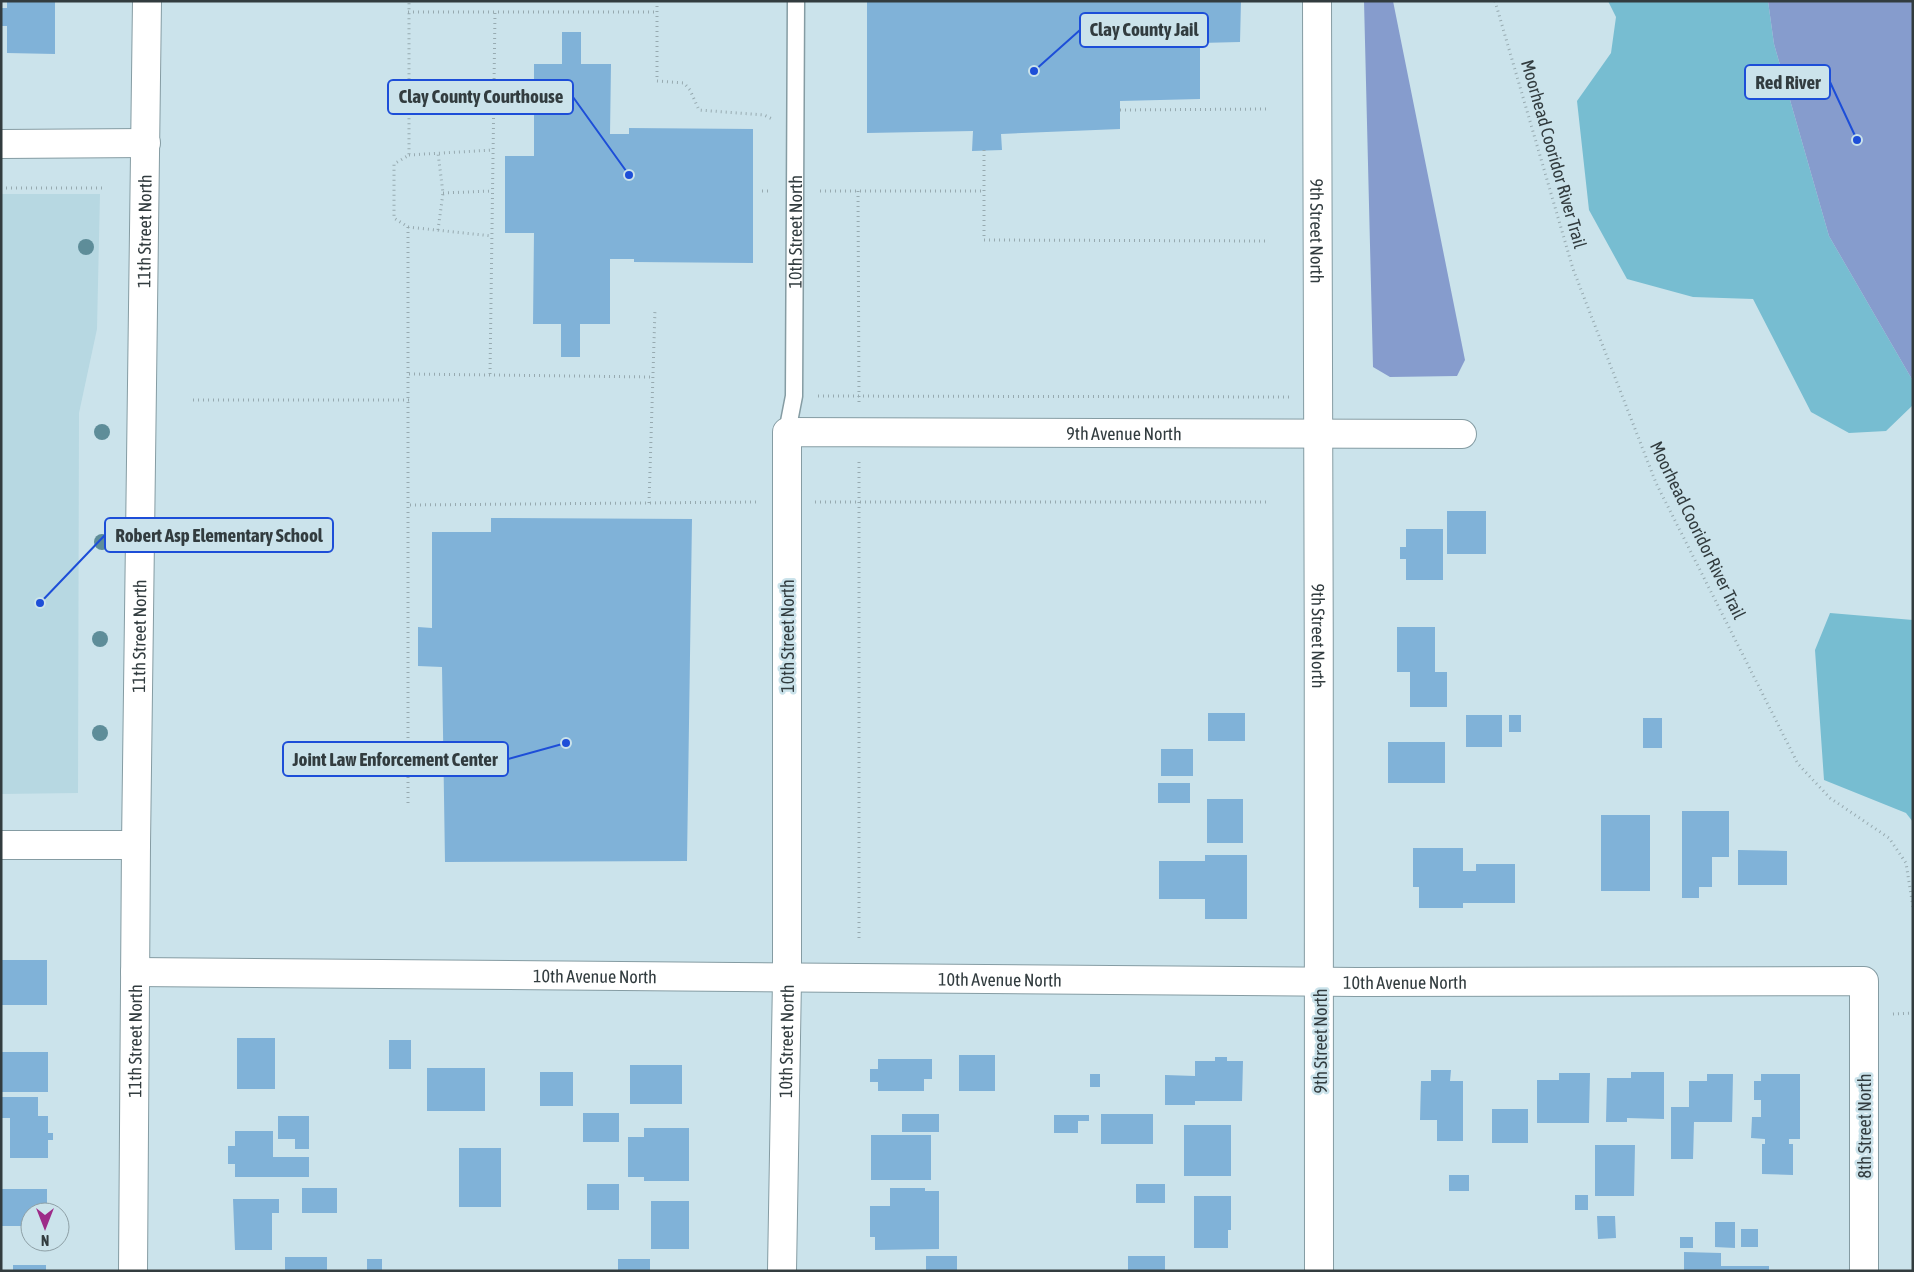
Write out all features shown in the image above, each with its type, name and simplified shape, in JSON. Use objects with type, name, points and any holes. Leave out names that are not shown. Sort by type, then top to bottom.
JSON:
[{"type":"street","name":"11th Street North","points":[[133,1271],[136,844],[147,1]]},
{"type":"street","name":"9th Street North","points":[[1317,1],[1317,434],[1321,982],[1319,1271]]},
{"type":"street","points":[[1,144],[146,143]]},
{"type":"street","name":"9th Avenue North","points":[[787,432],[1462,434]]},
{"type":"street","name":"10th Street North","points":[[782,1271],[787,978],[787,432]]},
{"type":"street","points":[[1,845],[136,844]]},
{"type":"street","name":"10th Avenue North","points":[[135,972],[1321,982],[1864,981]]},
{"type":"street","name":"8th Street North","points":[[1864,981],[1864,1271]]},
{"type":"lane","name":"10th Street North","points":[[787,432],[794,396],[796,1]]},
{"type":"path","points":[[409,1],[409,155]]},
{"type":"path","points":[[657,1],[657,81],[684,83],[690,90],[699,110],[764,115],[777,121]]},
{"type":"path","name":"Moorhead Cooridor River Trail","points":[[1496,1],[1573,270],[1656,483],[1798,764],[1830,798],[1889,838],[1906,863],[1913,907]]},
{"type":"path","points":[[408,12],[657,12]]},
{"type":"path","points":[[490,374],[495,12]]},
{"type":"path","points":[[1120,110],[1269,109]]},
{"type":"path","points":[[492,236],[408,227],[394,218],[394,164],[409,155],[493,150]]},
{"type":"path","points":[[984,150],[984,240],[1268,241]]},
{"type":"path","points":[[438,153],[443,193],[438,230]]},
{"type":"path","points":[[1,188],[104,188]]},
{"type":"path","points":[[443,193],[492,191]]},
{"type":"path","points":[[762,191],[984,191]]},
{"type":"path","points":[[858,191],[859,938]]},
{"type":"path","points":[[408,227],[410,505],[408,803]]},
{"type":"path","points":[[649,503],[656,309]]},
{"type":"path","points":[[409,374],[653,377]]},
{"type":"path","points":[[794,396],[1317,397]]},
{"type":"path","points":[[193,400],[409,400]]},
{"type":"path","points":[[410,505],[787,502],[1267,502]]},
{"type":"shaded area","points":[[1364,1],[1393,1],[1465,360],[1457,376],[1390,377],[1373,367]]},
{"type":"shaded area","points":[[1608,1],[1768,1],[1774,44],[1829,236],[1913,381],[1913,405],[1886,431],[1849,433],[1811,412],[1753,299],[1693,297],[1627,279],[1589,210],[1577,101],[1611,53],[1616,17]]},
{"type":"shaded area","points":[[1768,1],[1913,1],[1913,381],[1829,236],[1774,44]]},
{"type":"shaded area","points":[[1,194],[100,194],[97,329],[79,413],[78,793],[1,794]]},
{"type":"shaded area","points":[[1830,613],[1913,620],[1913,822],[1906,813],[1824,780],[1815,650]]},
{"type":"building","points":[[7,1],[55,1],[55,54],[7,53],[7,26],[1,26],[1,8],[7,8]]},
{"type":"building","points":[[867,1],[1241,1],[1240,42],[1200,43],[1200,99],[1120,101],[1120,129],[1001,134],[1002,150],[972,151],[973,131],[867,133]]},
{"type":"building","points":[[562,32],[581,32],[581,64],[611,64],[610,134],[629,134],[629,128],[753,129],[753,263],[634,262],[634,259],[610,259],[610,324],[580,324],[580,357],[561,357],[561,324],[533,324],[534,233],[505,233],[505,156],[534,156],[534,64],[562,64]]},
{"type":"building","points":[[1447,511],[1486,511],[1486,554],[1447,554]]},
{"type":"building","points":[[491,518],[692,519],[687,861],[445,862],[442,667],[418,666],[418,627],[432,628],[432,532],[491,532]]},
{"type":"building","points":[[1406,529],[1443,529],[1443,580],[1406,580],[1406,559],[1400,559],[1400,547],[1406,547]]},
{"type":"building","points":[[1397,627],[1435,627],[1435,672],[1447,672],[1447,707],[1410,707],[1410,672],[1397,672]]},
{"type":"building","points":[[1208,713],[1245,713],[1245,741],[1208,741]]},
{"type":"building","points":[[1466,715],[1502,715],[1502,747],[1466,747]]},
{"type":"building","points":[[1509,715],[1521,715],[1521,732],[1509,732]]},
{"type":"building","points":[[1643,718],[1662,718],[1662,748],[1643,748]]},
{"type":"building","points":[[1388,742],[1445,742],[1445,783],[1388,783]]},
{"type":"building","points":[[1161,749],[1193,749],[1193,776],[1161,776]]},
{"type":"building","points":[[1158,783],[1190,783],[1190,803],[1158,803]]},
{"type":"building","points":[[1207,799],[1243,799],[1243,843],[1207,843]]},
{"type":"building","points":[[1682,811],[1729,811],[1729,857],[1712,857],[1712,887],[1699,887],[1699,898],[1682,898]]},
{"type":"building","points":[[1601,815],[1650,815],[1650,891],[1601,891]]},
{"type":"building","points":[[1413,848],[1463,848],[1463,871],[1476,871],[1476,864],[1515,864],[1515,903],[1463,903],[1463,908],[1419,908],[1419,887],[1413,887]]},
{"type":"building","points":[[1738,850],[1787,851],[1787,885],[1738,885]]},
{"type":"building","points":[[1205,855],[1247,855],[1247,919],[1205,919],[1205,899],[1159,899],[1159,861],[1205,861]]},
{"type":"building","points":[[1,960],[47,960],[47,1005],[1,1005]]},
{"type":"building","points":[[237,1038],[275,1038],[275,1089],[237,1089]]},
{"type":"building","points":[[389,1040],[411,1040],[411,1069],[389,1069]]},
{"type":"building","points":[[1,1052],[48,1052],[48,1092],[1,1092]]},
{"type":"building","points":[[959,1055],[995,1055],[995,1091],[959,1091]]},
{"type":"building","points":[[1215,1057],[1227,1057],[1227,1061],[1243,1061],[1242,1101],[1195,1101],[1195,1105],[1165,1105],[1165,1075],[1195,1076],[1195,1061],[1215,1061]]},
{"type":"building","points":[[878,1059],[932,1059],[932,1079],[924,1079],[924,1091],[878,1091],[878,1082],[870,1082],[870,1069],[878,1069]]},
{"type":"building","points":[[630,1065],[682,1065],[682,1104],[630,1104]]},
{"type":"building","points":[[427,1068],[485,1068],[485,1111],[427,1111]]},
{"type":"building","points":[[1431,1070],[1451,1070],[1450,1081],[1463,1081],[1463,1141],[1437,1141],[1437,1120],[1420,1120],[1421,1081],[1431,1081]]},
{"type":"building","points":[[540,1072],[573,1072],[573,1106],[540,1106]]},
{"type":"building","points":[[1631,1072],[1664,1072],[1664,1119],[1627,1118],[1627,1122],[1606,1122],[1607,1078],[1631,1078]]},
{"type":"building","points":[[1559,1073],[1590,1073],[1589,1123],[1537,1123],[1537,1080],[1559,1080]]},
{"type":"building","points":[[1090,1074],[1100,1074],[1100,1087],[1090,1087]]},
{"type":"building","points":[[1707,1074],[1733,1074],[1732,1122],[1694,1122],[1693,1159],[1671,1159],[1671,1107],[1689,1107],[1689,1081],[1707,1081]]},
{"type":"building","points":[[1761,1074],[1800,1074],[1800,1139],[1789,1139],[1789,1144],[1793,1144],[1793,1175],[1762,1174],[1762,1144],[1765,1144],[1765,1139],[1751,1138],[1752,1117],[1761,1117],[1761,1100],[1754,1100],[1754,1081],[1761,1081]]},
{"type":"building","points":[[1,1097],[38,1097],[38,1116],[48,1116],[48,1133],[53,1133],[53,1140],[48,1140],[48,1158],[10,1158],[10,1118],[1,1118]]},
{"type":"building","points":[[1492,1109],[1528,1109],[1528,1143],[1492,1143]]},
{"type":"building","points":[[583,1113],[619,1113],[619,1142],[583,1142]]},
{"type":"building","points":[[902,1114],[939,1114],[939,1132],[902,1132]]},
{"type":"building","points":[[1101,1114],[1153,1114],[1153,1144],[1101,1144]]},
{"type":"building","points":[[1054,1115],[1089,1115],[1089,1121],[1078,1121],[1078,1133],[1054,1133]]},
{"type":"building","points":[[278,1116],[309,1116],[309,1149],[295,1149],[295,1139],[278,1139]]},
{"type":"building","points":[[1184,1125],[1231,1125],[1231,1176],[1184,1176]]},
{"type":"building","points":[[644,1128],[689,1128],[689,1181],[644,1181],[644,1177],[628,1177],[628,1137],[644,1137]]},
{"type":"building","points":[[235,1131],[273,1131],[273,1157],[309,1157],[309,1177],[235,1177],[235,1164],[228,1164],[228,1146],[235,1146]]},
{"type":"building","points":[[871,1135],[931,1135],[931,1180],[871,1180]]},
{"type":"building","points":[[1595,1145],[1635,1145],[1634,1196],[1595,1196]]},
{"type":"building","points":[[459,1148],[501,1148],[501,1207],[459,1207]]},
{"type":"building","points":[[1449,1175],[1469,1175],[1469,1191],[1449,1191]]},
{"type":"building","points":[[587,1184],[619,1184],[619,1210],[587,1210]]},
{"type":"building","points":[[1136,1184],[1165,1184],[1165,1203],[1136,1203]]},
{"type":"building","points":[[302,1188],[337,1188],[337,1213],[302,1213]]},
{"type":"building","points":[[890,1188],[925,1188],[925,1191],[939,1191],[939,1249],[875,1250],[875,1237],[870,1237],[870,1206],[890,1206]]},
{"type":"building","points":[[1,1189],[47,1189],[47,1202],[20,1202],[20,1226],[1,1226]]},
{"type":"building","points":[[1575,1195],[1588,1195],[1588,1210],[1575,1210]]},
{"type":"building","points":[[1194,1196],[1231,1196],[1231,1230],[1228,1230],[1228,1248],[1194,1248]]},
{"type":"building","points":[[233,1199],[279,1199],[279,1213],[272,1213],[272,1250],[235,1250]]},
{"type":"building","points":[[651,1201],[689,1201],[689,1249],[651,1249]]},
{"type":"building","points":[[1597,1216],[1615,1216],[1616,1238],[1598,1239]]},
{"type":"building","points":[[1715,1222],[1735,1222],[1735,1248],[1715,1247]]},
{"type":"building","points":[[1741,1229],[1758,1229],[1758,1247],[1741,1247]]},
{"type":"building","points":[[1680,1237],[1693,1237],[1693,1248],[1680,1248]]},
{"type":"building","points":[[1684,1252],[1721,1253],[1721,1266],[1769,1266],[1769,1271],[1684,1271]]},
{"type":"building","points":[[926,1256],[957,1256],[957,1271],[926,1271]]},
{"type":"building","points":[[1128,1256],[1165,1256],[1165,1271],[1128,1271]]},
{"type":"building","points":[[285,1257],[327,1257],[327,1271],[285,1271]]},
{"type":"building","points":[[367,1259],[382,1259],[382,1271],[367,1271]]},
{"type":"building","points":[[618,1259],[650,1259],[650,1271],[618,1271]]},
{"type":"building","points":[[13,1265],[46,1265],[46,1271],[13,1271]]},
{"type":"place","name":"Clay County Jail","points":[[1034,71]]},
{"type":"place","name":"Red River","points":[[1857,140]]},
{"type":"place","name":"Clay County Courthouse","points":[[629,175]]},
{"type":"place","name":"Robert Asp Elementary School","points":[[40,603]]},
{"type":"place","name":"Joint Law Enforcement Center","points":[[566,743]]}]
